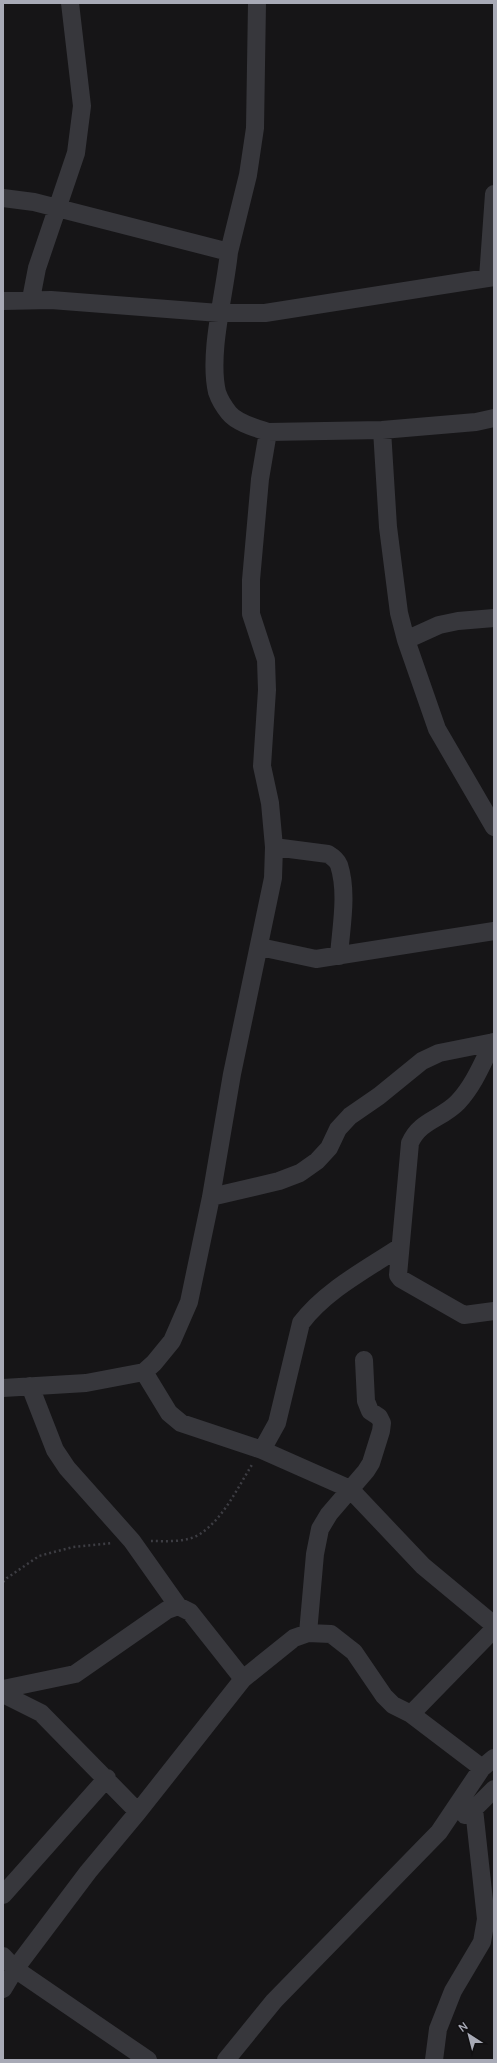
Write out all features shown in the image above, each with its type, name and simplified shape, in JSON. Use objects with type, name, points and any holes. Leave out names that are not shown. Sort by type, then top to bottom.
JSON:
[{"type":"street","points":[[31,299],[37,268],[76,153],[82,106],[70,3]]},
{"type":"street","points":[[257,3],[255,128],[248,175],[229,252],[224,293],[219,313],[214,374],[218,394],[230,414],[251,426],[268,432],[382,430],[476,422],[494,418]]},
{"type":"street","points":[[3,301],[31,299],[219,313],[265,313],[491,278],[494,194]]},
{"type":"street","points":[[3,198],[34,202],[229,252]]},
{"type":"street","points":[[382,430],[388,527],[399,613],[406,640],[437,729],[491,818]]},
{"type":"street","points":[[3,1388],[86,1383],[144,1372],[154,1363],[172,1341],[189,1302],[211,1197],[232,1074],[260,948],[273,878],[274,848],[270,803],[262,766],[267,690],[266,660],[251,614],[251,580],[258,502],[268,432]]},
{"type":"street","points":[[406,640],[439,625],[458,621],[494,618]]},
{"type":"street","points":[[274,848],[328,854],[335,858],[339,865],[342,891],[339,956]]},
{"type":"street","points":[[260,948],[316,959],[494,931]]},
{"type":"street","points":[[211,1197],[279,1181],[300,1173],[316,1161],[328,1148],[338,1129],[350,1116],[379,1096],[422,1061],[439,1053],[494,1042]]},
{"type":"street","points":[[494,1042],[468,1091],[445,1113],[425,1123],[415,1132],[410,1143],[398,1275],[401,1279],[464,1315],[494,1311]]},
{"type":"street","points":[[262,1450],[277,1423],[301,1323],[311,1309],[400,1247]]},
{"type":"street","points":[[308,1633],[315,1554],[320,1529],[329,1514],[366,1472],[371,1463],[382,1423],[379,1417],[370,1411],[366,1401],[364,1360]]},
{"type":"street","points":[[144,1372],[169,1413],[181,1423],[262,1450],[350,1489],[423,1566],[494,1625]]},
{"type":"street","points":[[30,1386],[55,1450],[67,1468],[132,1541],[178,1606],[190,1612],[243,1679]]},
{"type":"street","points":[[3,1689],[75,1674],[167,1610],[178,1606]]},
{"type":"street","points":[[412,1714],[494,1629]]},
{"type":"street","points":[[3,1989],[16,1969],[88,1872],[138,1812],[243,1679],[294,1638],[308,1633],[331,1634],[354,1652],[384,1696],[393,1705],[412,1714],[488,1763],[439,1832],[274,2002],[226,2060]]},
{"type":"street","points":[[3,1694],[41,1713],[107,1778],[138,1812]]},
{"type":"street","points":[[3,1895],[107,1778]]},
{"type":"street","points":[[439,1832],[474,1809],[494,1789]]},
{"type":"street","points":[[434,2060],[438,2029],[453,1991],[482,1942],[485,1926],[486,1918],[474,1809]]},
{"type":"street","points":[[3,1956],[16,1969],[148,2060]]}]
